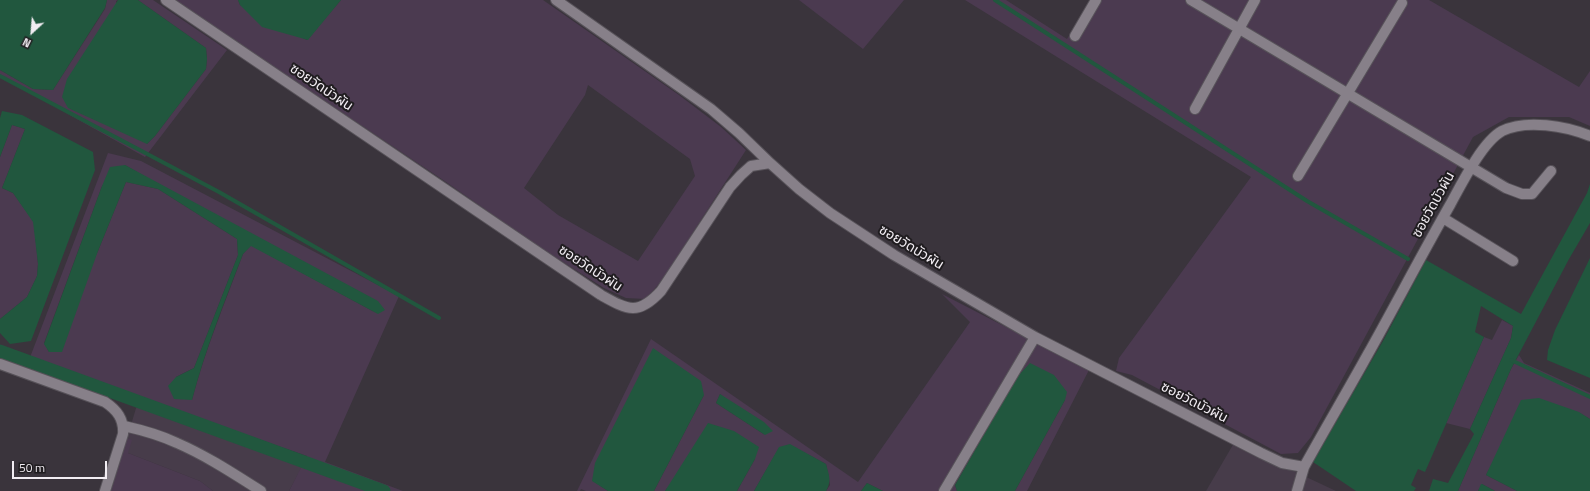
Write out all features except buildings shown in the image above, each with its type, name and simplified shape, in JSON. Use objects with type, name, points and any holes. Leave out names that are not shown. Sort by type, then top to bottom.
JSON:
[{"type":"street","name":"ซอยวัดบัวผัน","points":[[166,0],[619,304],[630,308],[642,307],[651,301],[661,291],[730,187],[741,174],[751,166],[770,163],[799,189],[830,213],[888,251],[1035,337],[1261,453],[1282,462],[1304,467],[1472,166],[1488,142],[1501,132],[1518,125],[1554,127],[1589,136]]},
{"type":"street","points":[[556,0],[711,109],[739,132],[770,163]]},
{"type":"street","points":[[1075,36],[1096,0]]},
{"type":"street","points":[[1191,0],[1472,166],[1506,188],[1522,194],[1532,194],[1551,171]]},
{"type":"street","points":[[1195,109],[1256,0]]},
{"type":"street","points":[[1298,176],[1402,3]]},
{"type":"street","points":[[1443,218],[1513,261]]},
{"type":"street","points":[[944,491],[1035,337]]},
{"type":"street","points":[[0,364],[105,402],[114,408],[124,426],[123,434],[105,491]]},
{"type":"street","points":[[124,426],[149,432],[178,443],[210,460],[261,491]]},
{"type":"street","points":[[1297,491],[1304,467]]},
{"type":"shaded area","points":[[0,0],[107,0],[105,8],[53,90],[33,89],[0,70]]},
{"type":"shaded area","points":[[107,0],[118,0],[116,1],[147,144],[155,136],[206,69],[207,59],[206,48],[138,0],[153,0],[227,50],[145,157],[0,76],[0,70],[33,89],[53,90],[105,9]]},
{"type":"shaded area","points":[[118,0],[138,0],[206,48],[206,69],[155,136],[147,144],[68,108],[62,97],[67,79]]},
{"type":"shaded area","points":[[174,0],[238,0],[240,5],[307,40],[341,0],[543,0],[679,95],[721,127],[746,150],[663,279],[646,299],[626,298],[604,288],[536,245],[446,182]],"holes":[[[588,85],[690,159],[695,176],[638,261],[558,215],[524,188],[585,95]]]},
{"type":"shaded area","points":[[238,0],[341,0],[308,40],[262,27],[240,5]]},
{"type":"shaded area","points":[[799,0],[904,0],[863,49]]},
{"type":"shaded area","points":[[965,0],[1006,0],[1067,39],[1090,0],[1429,0],[1579,87],[1590,71],[1590,126],[1569,117],[1509,117],[1473,137],[1311,437],[1298,453],[1281,454],[1132,375],[1116,371],[1119,358],[1251,177]]},
{"type":"shaded area","points":[[2,111],[22,115],[93,152],[95,170],[31,341],[10,344],[0,333],[0,319],[27,297],[37,276],[38,264],[33,222],[13,193],[2,188],[25,129],[12,125],[0,157],[0,118]]},
{"type":"shaded area","points":[[12,125],[25,129],[2,188],[13,193],[34,222],[38,264],[37,276],[27,297],[0,319],[0,157]]},
{"type":"shaded area","points":[[108,153],[141,161],[399,296],[325,462],[403,491],[289,491],[307,456],[29,360]],"holes":[[[125,165],[378,314],[251,245],[243,254],[209,345],[192,400],[176,377],[194,368],[238,255],[237,239],[158,189],[126,182],[98,251],[49,352],[44,343],[102,186]]]},
{"type":"shaded area","points":[[125,165],[378,301],[385,310],[378,314],[251,246],[243,254],[229,290],[209,345],[192,400],[174,399],[168,386],[176,377],[194,368],[238,255],[237,239],[158,189],[126,182],[98,251],[62,352],[49,352],[44,344],[102,186],[110,167]]},
{"type":"shaded area","points":[[1590,184],[1590,223],[1569,259],[1511,369],[1458,491],[1429,491],[1433,479],[1448,483],[1474,434],[1470,429],[1511,338],[1513,326],[1481,306],[1475,332],[1484,337],[1425,472],[1418,469],[1411,485],[1416,488],[1414,491],[1356,491],[1313,462],[1383,341],[1426,260],[1521,314],[1587,193]]},
{"type":"shaded area","points":[[1590,258],[1590,378],[1547,360],[1548,350],[1555,330]]},
{"type":"shaded area","points":[[942,294],[1089,370],[1027,491],[1015,491],[1065,400],[1017,377],[955,485],[957,491],[883,491],[867,483],[861,491],[826,491],[830,485],[826,464],[809,455],[779,448],[754,491],[737,491],[755,459],[667,488],[665,491],[654,491],[704,395],[593,481],[608,491],[586,491],[581,489],[580,491],[577,491],[651,339],[858,482],[970,322]],"holes":[[[720,394],[765,435],[716,403]]]},
{"type":"shaded area","points":[[1502,320],[1513,326],[1511,338],[1470,429],[1446,423],[1484,337],[1492,340]]},
{"type":"shaded area","points":[[653,348],[701,381],[704,395],[654,491],[608,491],[592,481],[595,463]]},
{"type":"shaded area","points":[[1519,355],[1524,363],[1590,393],[1590,419],[1578,412],[1493,462],[1486,475],[1517,491],[1495,491],[1482,484],[1478,491],[1458,491],[1511,369]]},
{"type":"shaded area","points":[[1030,363],[1054,375],[1067,392],[1065,400],[1015,491],[957,491],[955,485],[1017,377]]},
{"type":"shaded area","points":[[720,394],[764,422],[773,431],[765,435],[716,403]]},
{"type":"shaded area","points":[[1539,398],[1579,412],[1590,419],[1590,491],[1517,491],[1486,475],[1521,400]]},
{"type":"shaded area","points":[[137,405],[303,465],[289,491],[213,491],[200,481],[128,453],[127,438]]},
{"type":"shaded area","points":[[708,423],[734,431],[759,447],[755,459],[737,491],[665,491]]},
{"type":"shaded area","points":[[127,438],[132,440],[128,453],[200,481],[213,491],[111,491]]},
{"type":"shaded area","points":[[1234,443],[1336,491],[1206,491]]},
{"type":"shaded area","points":[[790,444],[826,464],[829,481],[826,491],[754,491],[779,447]]},
{"type":"shaded area","points":[[867,483],[883,491],[861,491]]},
{"type":"shaded area","points":[[1482,484],[1495,491],[1478,491]]},
{"type":"waterway","points":[[995,0],[1307,201],[1408,259]]},
{"type":"waterway","points":[[0,76],[219,192],[439,318]]},
{"type":"waterway","points":[[0,351],[384,491]]},
{"type":"waterway","points":[[1511,360],[1590,397]]}]
